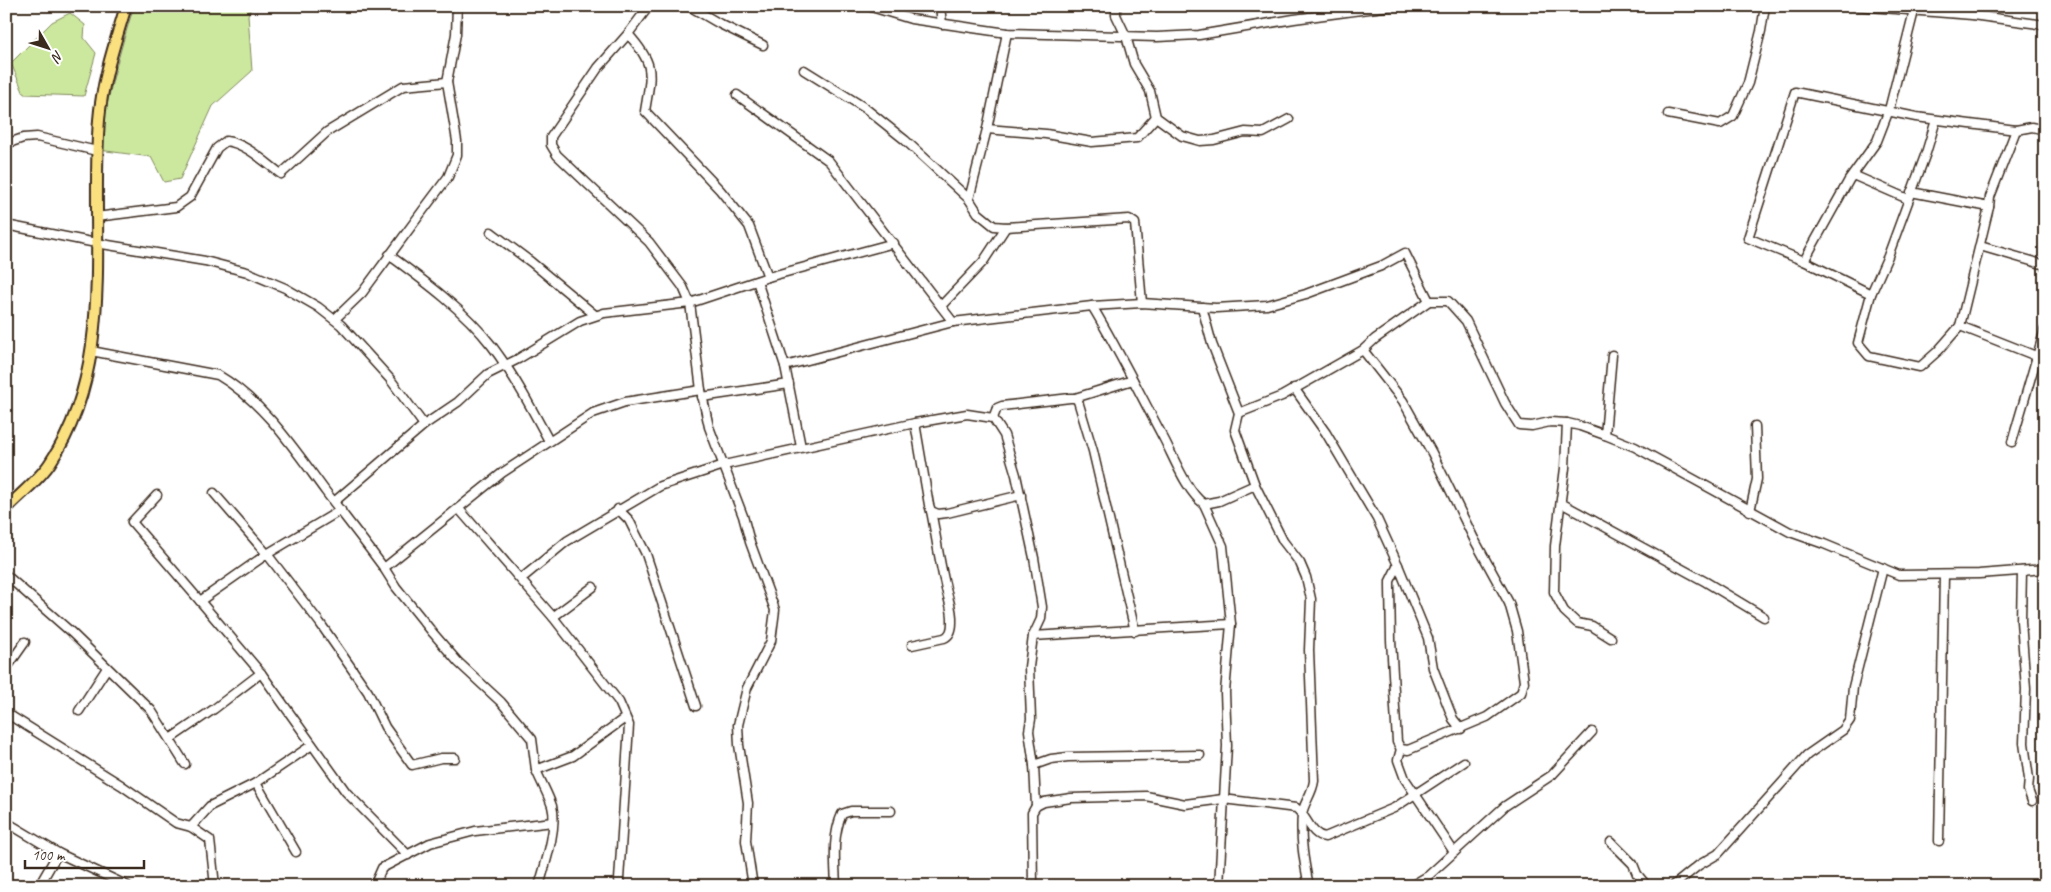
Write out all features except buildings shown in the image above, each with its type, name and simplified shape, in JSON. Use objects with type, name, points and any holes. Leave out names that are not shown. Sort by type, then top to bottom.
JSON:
[{"type":"main road","points":[[6,509],[50,464],[69,429],[84,384],[95,324],[97,152],[101,98],[126,6]]},
{"type":"street","points":[[335,320],[362,293],[448,177],[457,155],[448,82],[456,34],[458,6]]},
{"type":"street","points":[[649,6],[628,34],[598,68],[551,137],[551,145],[558,155],[649,242],[683,287],[690,304],[702,394],[709,427],[775,610],[771,641],[747,688],[738,725],[738,745],[748,803],[746,841],[753,886]]},
{"type":"street","points":[[689,6],[763,45]]},
{"type":"street","points":[[868,6],[911,18],[1007,33],[1126,36],[1199,35],[1294,19],[1391,6]]},
{"type":"street","points":[[940,6],[942,24]]},
{"type":"street","points":[[1116,6],[1116,15],[1126,36],[1134,64],[1150,91],[1156,117],[1182,136],[1200,141],[1214,140],[1245,132],[1264,133],[1289,119]]},
{"type":"street","points":[[1668,114],[1720,124],[1733,116],[1748,83],[1765,6]]},
{"type":"street","points":[[1857,6],[1972,15],[2045,25]]},
{"type":"street","points":[[1804,261],[1853,175],[1877,141],[1889,110],[1914,11]]},
{"type":"street","points":[[969,199],[987,129],[1007,33]]},
{"type":"street","points":[[628,34],[648,58],[650,79],[645,111],[720,190],[748,226],[768,278]]},
{"type":"street","points":[[804,70],[865,108],[905,140],[969,199],[978,213],[994,226],[1006,227],[1129,218],[1135,223],[1142,303]]},
{"type":"street","points":[[96,218],[176,207],[190,197],[217,148],[226,141],[232,142],[258,157],[281,174],[327,132],[403,86],[448,82]]},
{"type":"street","points":[[1871,294],[1804,261],[1748,238],[1795,92],[1936,120],[2016,130],[2032,127],[2045,130]]},
{"type":"street","points":[[738,95],[828,161],[954,322]]},
{"type":"street","points":[[987,129],[1046,134],[1092,142],[1137,138],[1156,117]]},
{"type":"street","points":[[1936,120],[1926,153],[1888,256],[1871,294],[1858,343],[1869,356],[1920,367],[1938,351],[1960,326],[1990,197],[2016,130]]},
{"type":"street","points":[[6,144],[23,138],[37,137],[97,152]]},
{"type":"street","points":[[1853,175],[1909,195],[1989,207]]},
{"type":"street","points":[[6,225],[96,243],[205,261],[248,272],[285,288],[335,320],[390,378],[424,425]]},
{"type":"street","points":[[941,306],[983,262],[1006,227]]},
{"type":"street","points":[[492,232],[595,316]]},
{"type":"street","points":[[334,502],[424,425],[458,402],[488,374],[518,359],[573,324],[595,316],[690,304],[757,281],[894,243]]},
{"type":"street","points":[[1980,246],[2045,265]]},
{"type":"street","points":[[785,366],[954,322],[1092,306],[1142,303],[1202,307],[1267,305],[1306,294],[1381,266],[1405,253],[1429,301]]},
{"type":"street","points":[[389,255],[436,289],[492,346],[549,441]]},
{"type":"street","points":[[757,281],[785,366],[801,447]]},
{"type":"street","points":[[1239,413],[1282,396],[1363,350],[1429,301],[1448,301],[1466,321],[1505,403],[1519,425],[1532,426],[1550,422],[1567,423],[1605,435],[1635,448],[1790,532],[1899,575],[1944,576],[2045,569]]},
{"type":"street","points":[[1092,306],[1111,338],[1187,482],[1197,498],[1204,504],[1223,546],[1231,624],[1225,692],[1227,746],[1220,886]]},
{"type":"street","points":[[1202,307],[1212,344],[1239,413],[1235,430],[1255,485],[1283,540],[1300,563],[1306,577],[1311,599],[1312,615],[1309,650],[1314,781],[1313,790],[1302,813],[1302,851],[1309,886]]},
{"type":"street","points":[[1960,326],[2036,356]]},
{"type":"street","points":[[2012,442],[2045,329]]},
{"type":"street","points":[[1363,350],[1403,401],[1509,603],[1517,631],[1524,682],[1521,693],[1487,717],[1408,750],[1401,749]]},
{"type":"street","points":[[91,351],[201,370],[218,375],[231,382],[283,433],[384,568],[396,587],[433,633],[458,662],[501,702],[532,739],[536,770],[552,807],[553,822],[547,857],[539,886]]},
{"type":"street","points":[[1605,435],[1612,355]]},
{"type":"street","points":[[993,418],[997,408],[1002,406],[1075,398],[1133,380]]},
{"type":"street","points":[[384,568],[502,473],[593,413],[625,402],[789,384]]},
{"type":"street","points":[[1294,388],[1326,433],[1373,511],[1428,638],[1433,668],[1453,719],[1461,729]]},
{"type":"street","points":[[1075,398],[1093,451],[1135,631]]},
{"type":"street","points":[[520,579],[567,541],[618,509],[660,486],[724,465],[915,423],[967,414],[993,418],[1004,435],[1021,495],[1042,607],[1041,619],[1033,636],[1029,667],[1031,719],[1028,731],[1034,765],[1036,806],[1032,813],[1033,886]]},
{"type":"street","points":[[912,646],[949,636],[953,620],[915,423]]},
{"type":"street","points":[[1567,423],[1566,468],[1555,546],[1554,592],[1564,611],[1577,623],[1592,626],[1611,638]]},
{"type":"street","points":[[1750,511],[1756,479],[1755,426]]},
{"type":"street","points":[[1204,504],[1220,501],[1255,485]]},
{"type":"street","points":[[214,493],[244,530],[267,554],[320,623],[368,692],[385,727],[412,765],[440,758],[455,758]]},
{"type":"street","points":[[157,495],[132,522],[261,673],[346,792],[408,855]]},
{"type":"street","points":[[931,511],[938,514],[1021,495]]},
{"type":"street","points":[[1561,503],[1706,582],[1764,617]]},
{"type":"street","points":[[459,509],[553,617],[619,702],[629,725],[619,880],[621,886]]},
{"type":"street","points":[[618,509],[629,520],[646,554],[696,706]]},
{"type":"street","points":[[200,601],[267,554],[341,510]]},
{"type":"street","points":[[1398,565],[1390,581],[1390,640],[1396,732],[1397,742],[1401,749],[1398,760],[1405,779],[1454,852]]},
{"type":"street","points":[[1673,886],[1699,865],[1718,854],[1807,755],[1842,730],[1850,720],[1856,678],[1883,568]]},
{"type":"street","points":[[2022,571],[2021,621],[2026,689],[2024,742],[2029,779],[2028,790],[2032,801]]},
{"type":"street","points":[[6,575],[72,633],[151,710],[184,764]]},
{"type":"street","points":[[1939,842],[1944,576]]},
{"type":"street","points":[[553,617],[593,587]]},
{"type":"street","points":[[1033,636],[1231,624]]},
{"type":"street","points":[[6,669],[25,642]]},
{"type":"street","points":[[79,711],[107,668]]},
{"type":"street","points":[[170,739],[214,709],[261,673]]},
{"type":"street","points":[[6,713],[121,785],[176,823],[192,827],[210,840],[215,886]]},
{"type":"street","points":[[536,770],[573,756],[625,718]]},
{"type":"street","points":[[1412,886],[1428,876],[1505,806],[1552,775],[1592,732]]},
{"type":"street","points":[[192,827],[210,806],[256,783],[312,745]]},
{"type":"street","points":[[1034,765],[1051,759],[1068,757],[1200,756]]},
{"type":"street","points":[[1036,806],[1044,802],[1071,798],[1146,796],[1185,804],[1223,799],[1296,808],[1302,813],[1315,833],[1326,837],[1394,808],[1464,762]]},
{"type":"street","points":[[256,783],[296,852]]},
{"type":"street","points":[[836,886],[835,846],[838,824],[842,814],[851,811],[891,811]]},
{"type":"street","points":[[6,822],[58,853],[128,886]]},
{"type":"street","points":[[374,886],[382,868],[430,844],[476,831],[553,822]]},
{"type":"street","points":[[1611,842],[1633,864],[1637,874],[1647,886]]},
{"type":"street","points":[[39,886],[58,853]]},
{"type":"green space","points":[[134,6],[252,6],[248,15],[252,71],[213,106],[180,179],[164,182],[151,157],[99,150],[105,113]]},
{"type":"green space","points":[[70,13],[85,25],[84,38],[96,53],[84,96],[24,94],[11,63],[52,22]]}]
